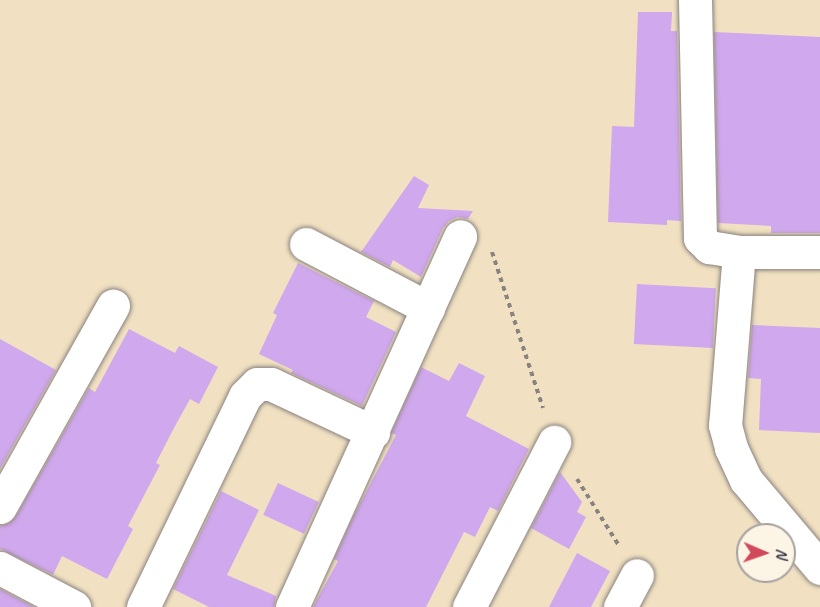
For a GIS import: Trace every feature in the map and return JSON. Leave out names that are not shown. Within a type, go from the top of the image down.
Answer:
[{"type":"street","points":[[694,0],[698,231],[700,238],[709,247],[739,252],[820,252]]},
{"type":"street","points":[[292,607],[460,236]]},
{"type":"street","points":[[306,244],[428,308]]},
{"type":"street","points":[[739,252],[726,398],[727,432],[731,448],[746,480],[820,568]]},
{"type":"street","points":[[0,507],[113,306]]},
{"type":"street","points":[[143,607],[245,396],[257,384],[271,384],[373,432]]},
{"type":"street","points":[[469,607],[554,442]]},
{"type":"street","points":[[0,568],[74,607]]},
{"type":"street","points":[[620,607],[637,575]]},
{"type":"building","points":[[638,12],[672,12],[671,31],[677,31],[681,221],[667,220],[667,225],[608,222],[612,126],[634,127]]},
{"type":"building","points":[[714,32],[820,37],[820,233],[771,233],[771,226],[718,223]]},
{"type":"building","points":[[414,176],[429,185],[418,208],[473,211],[468,219],[458,217],[449,221],[443,228],[421,277],[393,260],[390,267],[361,252]]},
{"type":"building","points":[[298,263],[374,301],[366,317],[396,332],[362,406],[291,373],[293,370],[259,354],[277,315],[273,313]]},
{"type":"building","points":[[637,284],[716,288],[713,348],[634,344]]},
{"type":"building","points":[[752,325],[820,328],[820,433],[759,430],[761,379],[748,378]]},
{"type":"building","points":[[129,329],[175,353],[179,346],[218,367],[199,404],[190,399],[174,428],[156,463],[160,465],[128,526],[133,529],[107,579],[62,556],[53,575],[0,549],[0,526],[9,523],[16,516],[89,388],[95,392]]},
{"type":"building","points":[[0,339],[56,370],[0,469]]},
{"type":"building","points":[[459,363],[485,376],[466,416],[529,449],[498,511],[490,507],[475,537],[464,532],[426,607],[313,607],[338,561],[334,559],[353,517],[396,435],[391,433],[421,367],[449,381]]},
{"type":"building","points":[[560,472],[582,502],[577,512],[586,517],[569,549],[531,528]]},
{"type":"building","points":[[278,483],[319,502],[304,534],[263,515]]},
{"type":"building","points":[[221,491],[259,510],[227,575],[276,596],[274,607],[209,607],[173,589]]},
{"type":"building","points":[[577,553],[610,571],[591,607],[549,607]]},
{"type":"building","points":[[0,589],[34,607],[0,607]]}]
